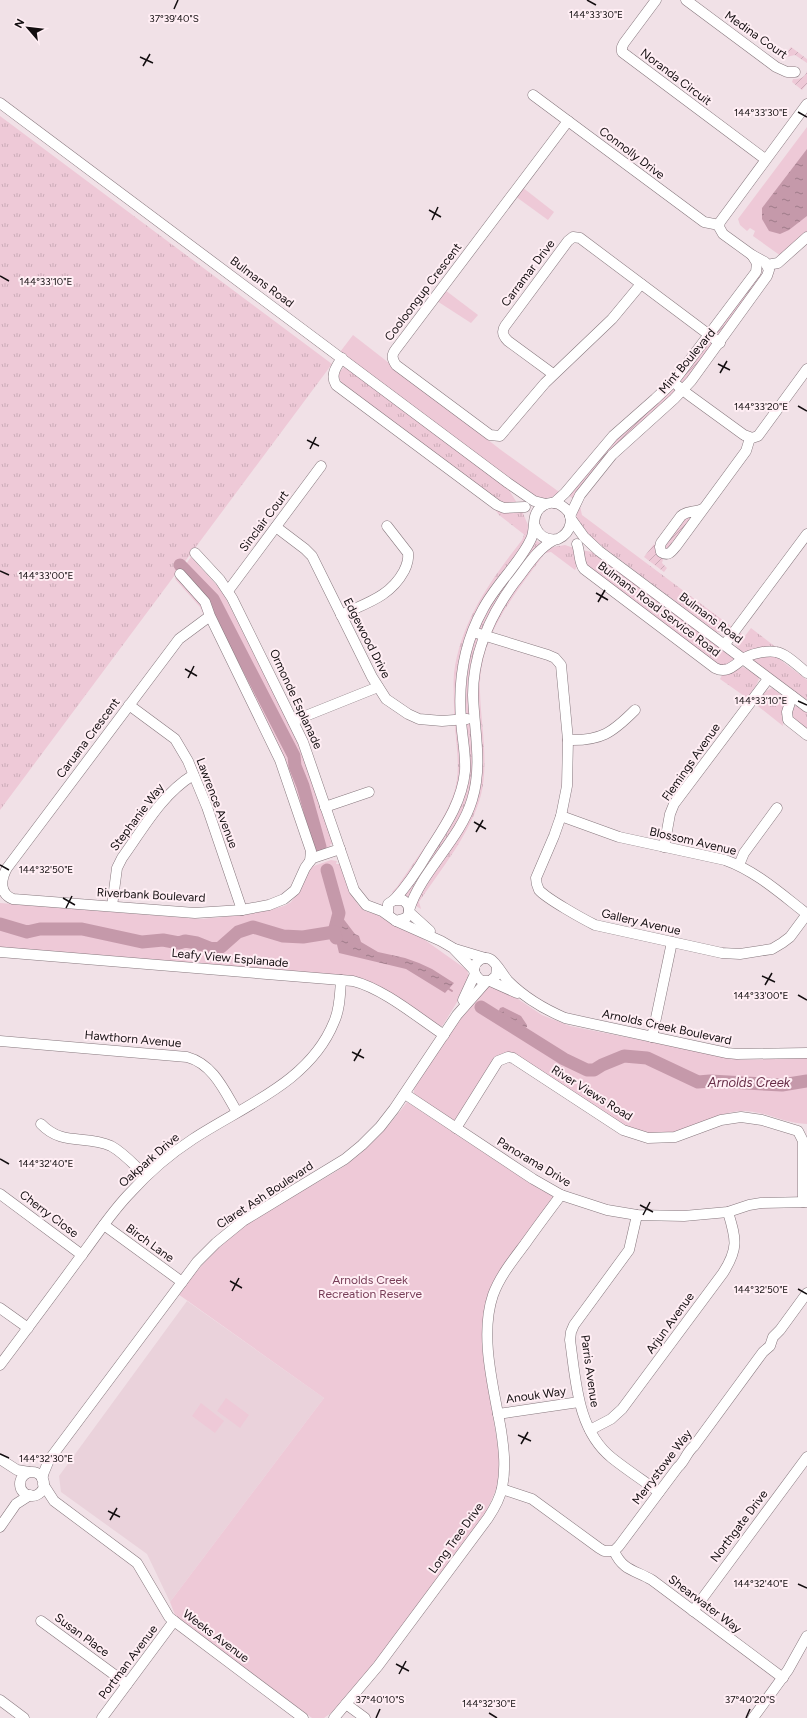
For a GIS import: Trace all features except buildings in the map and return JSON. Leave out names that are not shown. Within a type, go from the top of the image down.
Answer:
[{"type":"street","name":"Noranda Circuit","points":[[656,0],[624,43],[622,52],[765,159]]},
{"type":"street","name":"Medina Court","points":[[686,0],[776,67],[787,72],[795,72]]},
{"type":"street","name":"Connolly Drive","points":[[533,94],[704,222],[719,225]]},
{"type":"street","name":"Bulmans Road","points":[[0,103],[508,483],[534,501],[550,503]]},
{"type":"street","points":[[807,104],[721,218],[719,225],[720,230],[724,234],[768,265],[778,263],[807,237]]},
{"type":"street","name":"Cooloongup Crescent","points":[[568,121],[396,349],[392,358],[396,365],[490,435],[497,437],[506,430],[553,374],[612,319],[641,284]]},
{"type":"street","name":"Carramar Drive","points":[[553,374],[508,340],[503,335],[502,331],[570,238],[580,238],[720,343]]},
{"type":"street","name":"Mint Boulevard","points":[[550,503],[565,493],[613,436],[655,400],[674,381],[756,272],[757,264],[752,255]]},
{"type":"street","name":"Mint Boulevard","points":[[571,518],[580,495],[612,455],[683,390],[720,343],[765,281],[769,272],[768,265]]},
{"type":"street","points":[[342,358],[334,371],[333,377],[336,385],[497,505],[504,508],[525,507]]},
{"type":"street","points":[[674,381],[683,390],[750,438],[758,436],[807,369]]},
{"type":"street","points":[[704,508],[681,516],[661,543],[661,552],[667,554],[673,551],[746,451],[750,438]]},
{"type":"street","name":"Sinclair Court","points":[[228,591],[321,466]]},
{"type":"street","name":"Bulmans Road","points":[[508,483],[525,507],[534,524]]},
{"type":"street","points":[[396,922],[403,920],[409,911],[416,894],[461,825],[472,801],[478,760],[473,694],[474,678],[484,635],[504,597],[538,551],[568,532],[571,518],[564,507],[550,503],[537,511],[533,533],[526,547],[489,597],[473,632],[462,664],[460,685],[461,720],[465,751],[463,785],[456,806],[412,879],[387,908],[388,915],[396,922],[441,940]]},
{"type":"street","name":"Bulmans Road","points":[[571,518],[584,537],[599,551],[725,644],[743,660],[807,707]]},
{"type":"street","points":[[534,524],[540,535],[544,538],[556,539]]},
{"type":"street","points":[[341,615],[390,590],[401,576],[408,562],[408,553],[386,526]]},
{"type":"street","name":"Edgewood Drive","points":[[276,528],[305,549],[312,556],[378,687],[386,699],[408,714],[431,721],[475,718]]},
{"type":"street","points":[[725,644],[806,537]]},
{"type":"street","name":"Bulmans Road","points":[[556,539],[599,551]]},
{"type":"street","name":"Bulmans Road Service Road","points":[[577,544],[580,551],[581,566],[584,569],[715,668],[726,670],[732,668],[754,654],[775,651],[807,673]]},
{"type":"street","name":"Ormonde Esplanade","points":[[195,553],[228,591],[293,721],[308,753],[354,890],[362,901],[372,908],[388,915]]},
{"type":"street","points":[[180,574],[205,602],[210,616],[280,760],[311,851],[310,861]]},
{"type":"street","name":"Caruana Crescent","points":[[0,886],[7,868],[179,639],[210,616]]},
{"type":"street","points":[[473,632],[484,635]]},
{"type":"street","name":"Gallery Avenue","points":[[484,635],[548,655],[558,660],[562,670],[568,740],[567,786],[561,816],[547,855],[536,878],[539,889],[595,925],[732,955],[772,949],[790,937],[807,914]]},
{"type":"street","name":"Flemings Avenue","points":[[664,847],[670,814],[674,804],[768,679]]},
{"type":"street","points":[[293,721],[378,687]]},
{"type":"street","points":[[792,696],[787,712],[788,720],[807,736]]},
{"type":"street","name":"Lawrence Avenue","points":[[129,705],[175,739],[188,760],[207,807],[242,910]]},
{"type":"street","points":[[568,740],[594,739],[604,736],[620,725],[635,710]]},
{"type":"street","name":"Stephanie Way","points":[[112,906],[117,868],[122,858],[167,795],[179,784],[193,775]]},
{"type":"street","points":[[325,807],[369,792]]},
{"type":"street","points":[[739,865],[744,853],[777,808]]},
{"type":"street","name":"Blossom Avenue","points":[[561,816],[619,837],[739,865],[760,877],[807,914]]},
{"type":"street","points":[[310,861],[313,858],[340,849]]},
{"type":"street","name":"Riverbank Boulevard","points":[[0,886],[3,894],[13,899],[195,913],[242,910],[269,905],[284,899],[295,890],[305,868],[310,861]]},
{"type":"street","points":[[372,908],[392,901],[403,900],[408,904],[409,911],[441,940],[453,948],[475,972],[478,979],[488,981],[496,976],[497,968],[493,961],[453,948]]},
{"type":"street","points":[[652,1037],[672,942]]},
{"type":"street","name":"Leafy View Esplanade","points":[[0,952],[353,981],[370,987],[444,1035]]},
{"type":"street","points":[[475,972],[478,961],[485,958]]},
{"type":"street","name":"Arnolds Creek Boulevard","points":[[497,968],[508,981],[528,998]]},
{"type":"street","name":"Claret Ash Boulevard","points":[[30,1472],[41,1468],[49,1460],[197,1262],[216,1243],[243,1222],[345,1159],[380,1127],[405,1094],[444,1035],[456,1015],[475,972]]},
{"type":"street","name":"Oakpark Drive","points":[[0,1366],[104,1225],[130,1192],[146,1176],[170,1155],[288,1080],[305,1066],[317,1050],[334,1022],[338,1012],[341,980]]},
{"type":"street","name":"Arnolds Creek Boulevard","points":[[488,981],[528,998],[565,1018],[737,1054],[807,1053]]},
{"type":"street","name":"Claret Ash Boulevard","points":[[456,1015],[488,981]]},
{"type":"street","name":"Hawthorn Avenue","points":[[0,1041],[196,1059],[209,1068],[237,1112]]},
{"type":"street","name":"River Views Road","points":[[456,1128],[498,1062],[508,1057],[513,1058],[623,1130],[635,1135],[659,1139],[675,1137],[721,1120],[741,1117],[757,1118],[798,1130],[803,1141],[805,1202]]},
{"type":"street","name":"Panorama Drive","points":[[405,1094],[533,1179],[561,1195],[607,1210],[637,1215],[684,1216],[728,1212],[749,1205],[761,1203],[805,1202]]},
{"type":"street","points":[[42,1124],[47,1130],[59,1137],[92,1140],[111,1146],[146,1176]]},
{"type":"street","name":"Cherry Close","points":[[0,1194],[82,1255]]},
{"type":"street","name":"Long Tree Drive","points":[[334,1718],[378,1666],[488,1518],[502,1489],[504,1453],[487,1332],[493,1296],[507,1269],[561,1195]]},
{"type":"street","name":"Arjun Avenue","points":[[590,1430],[611,1419],[622,1409],[723,1273],[731,1260],[735,1246],[734,1231],[728,1212]]},
{"type":"street","name":"Parris Avenue","points":[[637,1215],[629,1250],[574,1325],[570,1340],[578,1402],[584,1418],[596,1441],[612,1458],[659,1492]]},
{"type":"street","name":"Birch Lane","points":[[104,1225],[182,1282]]},
{"type":"street","name":"Merrystowe Way","points":[[614,1551],[678,1467],[684,1462],[687,1452],[694,1446],[763,1352],[770,1346],[773,1337],[780,1330],[807,1293]]},
{"type":"street","points":[[0,1308],[28,1328]]},
{"type":"street","name":"Anouk Way","points":[[498,1414],[578,1402]]},
{"type":"street","name":"Northgate Drive","points":[[693,1611],[807,1457]]},
{"type":"street","points":[[0,1459],[11,1467],[20,1471],[37,1473],[43,1482],[42,1490],[16,1504]]},
{"type":"street","name":"Claret Ash Boulevard","points":[[43,1482],[44,1472],[49,1460]]},
{"type":"street","points":[[11,1467],[16,1474],[21,1487],[26,1493],[33,1495]]},
{"type":"street","points":[[0,1527],[16,1504],[22,1479],[30,1472]]},
{"type":"street","name":"Weeks Avenue","points":[[43,1482],[54,1501]]},
{"type":"street","points":[[502,1489],[532,1498],[599,1548],[604,1551],[614,1551]]},
{"type":"street","name":"Weeks Avenue","points":[[33,1495],[54,1501],[137,1563],[169,1617],[303,1718]]},
{"type":"street","name":"Shearwater Way","points":[[614,1551],[621,1564],[628,1569],[652,1580],[783,1678]]},
{"type":"street","name":"Susan Place","points":[[41,1621],[127,1684]]},
{"type":"street","name":"Portman Avenue","points":[[102,1718],[174,1621]]},
{"type":"street","points":[[753,1718],[783,1678],[807,1636]]},
{"type":"street","points":[[0,1700],[24,1718]]},
{"type":"street","points":[[346,1704],[365,1718]]},
{"type":"shaded area","points":[[187,1301],[324,1398],[170,1602],[147,1554],[61,1492],[59,1476]]},
{"type":"green space","points":[[791,47],[807,59],[807,63],[795,55],[782,58]]},
{"type":"green space","points":[[807,71],[807,84],[802,90],[792,82],[793,79],[804,77]]},
{"type":"green space","points":[[0,116],[332,364],[0,810]]},
{"type":"green space","points":[[807,127],[807,232],[781,256],[753,236],[755,231],[750,228],[747,231],[740,225],[738,219]]},
{"type":"green space","points":[[522,187],[554,212],[548,220],[515,196]]},
{"type":"green space","points":[[759,274],[762,274],[763,279],[688,378],[574,499],[568,495],[605,448],[650,407]]},
{"type":"green space","points":[[445,290],[478,315],[471,323],[437,301]]},
{"type":"green space","points":[[353,335],[501,450],[562,494],[550,498],[539,498],[531,494],[340,352]]},
{"type":"green space","points":[[345,366],[507,487],[522,511],[534,539],[548,548],[565,545],[574,548],[577,566],[575,570],[551,552],[545,553],[510,601],[492,635],[485,653],[481,672],[480,692],[484,744],[484,770],[481,795],[463,837],[419,902],[421,909],[392,892],[422,851],[439,824],[447,810],[456,785],[458,766],[454,719],[454,673],[463,635],[470,618],[499,570],[522,540],[524,535],[526,536],[499,515],[478,486],[342,385],[338,374]]},
{"type":"green space","points":[[580,506],[582,515],[732,627],[725,633],[716,632],[590,537],[578,523],[576,515]]},
{"type":"green space","points":[[688,514],[693,518],[667,550],[664,548],[664,544]]},
{"type":"green space","points":[[654,544],[664,556],[662,563],[667,568],[664,572],[644,557]]},
{"type":"green space","points":[[582,550],[592,552],[733,657],[734,663],[720,667],[585,568]]},
{"type":"green space","points":[[191,557],[222,591],[301,748],[332,839],[333,844],[330,844],[331,850],[317,856],[276,758],[200,607],[175,579]]},
{"type":"green space","points":[[751,628],[777,648],[744,653],[738,649],[734,639],[739,632],[745,636]]},
{"type":"green space","points":[[774,655],[807,680],[807,700],[751,659]]},
{"type":"green space","points":[[743,667],[757,675],[759,679],[754,690],[747,698],[720,679],[723,673]]},
{"type":"green space","points":[[772,688],[785,698],[782,713],[783,726],[754,703],[766,691]]},
{"type":"green space","points":[[798,706],[807,713],[807,732],[792,721],[790,711],[793,707]]},
{"type":"green space","points":[[331,860],[337,861],[336,864],[341,864],[351,894],[359,906],[365,911],[378,915],[394,926],[402,927],[415,933],[467,970],[470,981],[443,1025],[440,1027],[372,985],[0,949],[0,903],[200,919],[233,916],[262,912],[285,906],[291,902],[297,894],[311,867]]},
{"type":"green space","points":[[487,987],[493,987],[518,999],[542,1015],[570,1026],[741,1060],[807,1058],[807,1124],[790,1122],[749,1111],[741,1111],[720,1115],[680,1131],[653,1134],[644,1133],[623,1125],[504,1054],[455,1123],[414,1095],[414,1088],[460,1017]]},
{"type":"green space","name":"Arnolds Creek Recreation Reserve","points":[[407,1102],[539,1189],[554,1196],[487,1297],[483,1324],[482,1348],[499,1453],[498,1485],[487,1510],[376,1661],[331,1713],[324,1718],[312,1718],[175,1615],[170,1602],[324,1398],[178,1294],[211,1256],[239,1231],[260,1215],[343,1167],[361,1153],[385,1129]]},
{"type":"green space","points":[[226,1398],[249,1415],[240,1428],[217,1411]]},
{"type":"green space","points":[[201,1403],[224,1421],[215,1433],[192,1416]]},
{"type":"water","points":[[807,149],[807,216],[789,230],[780,234],[769,231],[762,219],[762,208]]},
{"type":"water","points":[[339,913],[355,934],[359,936],[361,942],[378,952],[405,958],[419,963],[432,969],[454,983],[445,993],[406,969],[339,953],[334,932]]},
{"type":"water","points":[[503,1007],[521,1016],[527,1025],[527,1027],[524,1028],[525,1030],[522,1032],[515,1030],[502,1021],[497,1015],[500,1008]]},
{"type":"waterway","points":[[180,565],[213,599],[294,756],[295,766],[303,786],[320,847]]},
{"type":"waterway","points":[[327,870],[339,913],[334,932]]},
{"type":"waterway","points":[[0,924],[27,932],[40,929],[82,929],[142,942],[163,940],[179,943],[185,941],[197,943],[212,949],[221,947],[238,932],[253,927],[283,936],[303,937],[334,932],[336,938]]},
{"type":"waterway","name":"Arnolds Creek","points":[[481,1007],[564,1059],[587,1070],[594,1070],[624,1056],[647,1058],[698,1082],[710,1081],[782,1085],[807,1081]]}]
